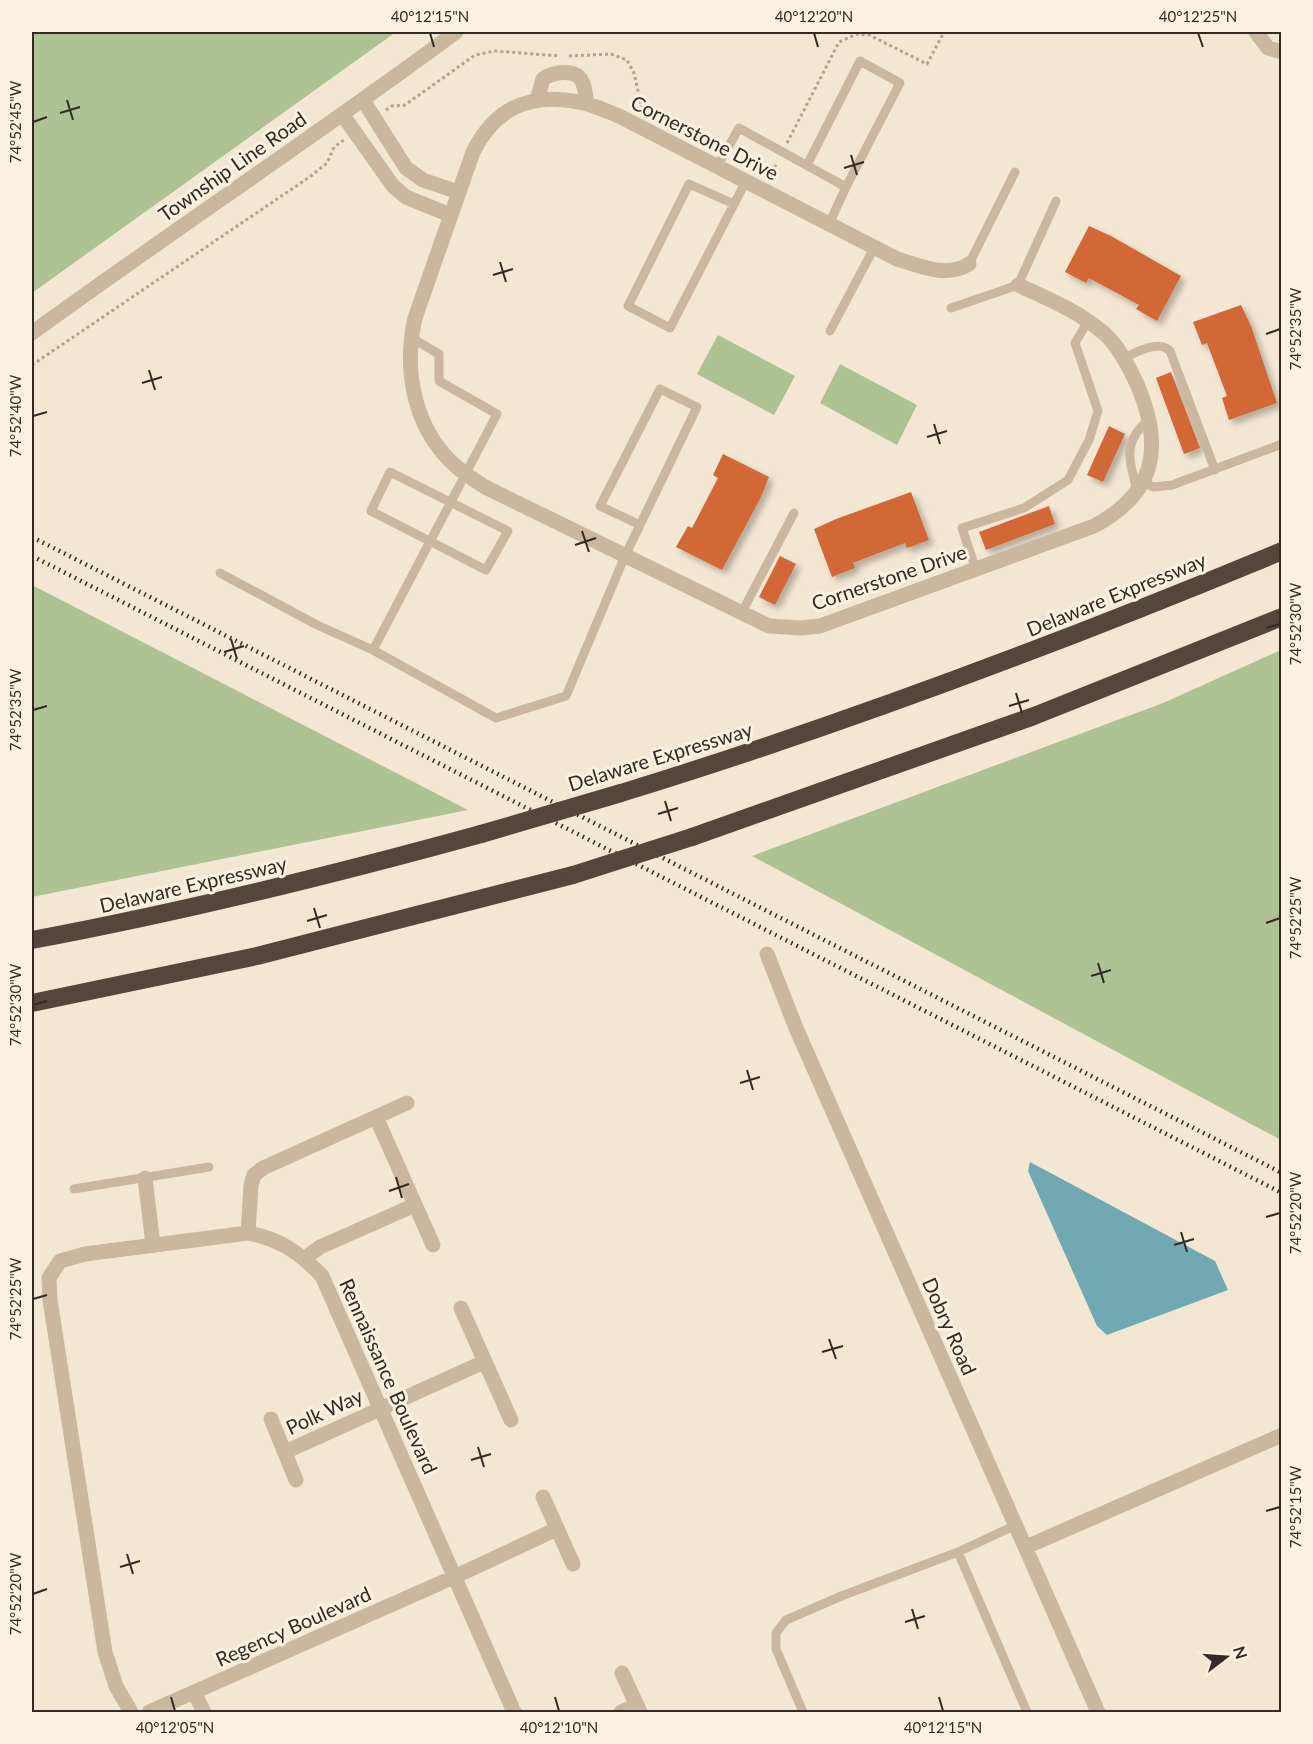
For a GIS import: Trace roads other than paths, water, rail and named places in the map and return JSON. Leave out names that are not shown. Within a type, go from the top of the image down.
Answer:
[{"type":"highway","name":"Delaware Expressway","points":[[32,940],[214,904],[351,870],[621,793],[839,722],[1020,656],[1150,606],[1281,551]]},
{"type":"highway","points":[[32,1003],[257,956],[573,875],[692,837],[1034,716],[1281,617]]},
{"type":"street","name":"Township Line Road","points":[[32,333],[456,32]]},
{"type":"street","points":[[1256,32],[1268,48],[1281,52]]},
{"type":"street","points":[[537,100],[543,79],[556,72],[574,74],[583,81],[587,104]]},
{"type":"street","name":"Cornerstone Drive","points":[[969,264],[948,271],[924,268],[897,259],[619,116],[587,104],[557,99],[537,100],[514,107],[495,120],[482,135],[473,152],[415,318],[411,337],[412,390],[426,428],[441,450],[466,474],[485,487],[769,626],[778,628],[820,626],[1094,526],[1114,515],[1133,498],[1140,487],[1152,451],[1149,420],[1144,401],[1130,368],[1107,336],[1088,321],[1018,285]]},
{"type":"street","points":[[363,100],[406,168],[423,180],[458,192]]},
{"type":"street","points":[[342,114],[393,186],[406,197],[450,215]]},
{"type":"street","name":"Dobry Road","points":[[767,954],[796,1029],[1098,1713]]},
{"type":"street","points":[[248,1233],[251,1185],[254,1175],[263,1168],[407,1103]]},
{"type":"street","points":[[376,1117],[433,1245]]},
{"type":"street","points":[[145,1178],[153,1245]]},
{"type":"street","points":[[305,1258],[320,1247],[415,1204]]},
{"type":"street","name":"Rennaissance Boulevard","points":[[131,1713],[116,1686],[105,1652],[50,1300],[49,1278],[60,1261],[85,1254],[248,1233],[268,1237],[305,1258],[322,1276],[514,1713]]},
{"type":"street","points":[[461,1308],[511,1420]]},
{"type":"street","name":"Polk Way","points":[[285,1452],[484,1362]]},
{"type":"street","points":[[271,1419],[296,1480]]},
{"type":"street","points":[[1026,1547],[1281,1436]]},
{"type":"street","points":[[543,1497],[573,1564]]},
{"type":"street","name":"Regency Boulevard","points":[[149,1713],[557,1529]]},
{"type":"street","points":[[621,1713],[638,1709],[622,1673]]},
{"type":"street","points":[[194,1692],[204,1713]]},
{"type":"lane","points":[[807,165],[860,61],[900,82],[829,224]]},
{"type":"lane","points":[[717,167],[739,128],[846,187]]},
{"type":"lane","points":[[969,264],[1015,172]]},
{"type":"lane","points":[[734,204],[689,184],[628,306],[670,328],[746,181]]},
{"type":"lane","points":[[951,308],[1018,285],[1056,201]]},
{"type":"lane","points":[[830,331],[874,248]]},
{"type":"lane","points":[[976,570],[962,528],[1024,508],[1068,480],[1089,440],[1098,411],[1074,343],[1088,321]]},
{"type":"lane","points":[[373,651],[496,414],[440,381],[439,354],[411,337]]},
{"type":"lane","points":[[1123,358],[1159,345],[1165,346],[1170,351],[1215,470]]},
{"type":"lane","points":[[220,573],[316,625],[373,651],[496,718],[566,696],[624,556],[640,525],[697,407],[660,389],[600,506],[640,525]]},
{"type":"lane","points":[[1149,420],[1136,430],[1131,441],[1130,465],[1140,487],[1172,485],[1281,444]]},
{"type":"lane","points":[[390,472],[452,501],[508,531],[486,570],[371,511],[390,472]]},
{"type":"lane","points":[[741,614],[794,513]]},
{"type":"lane","points":[[74,1189],[209,1167]]},
{"type":"lane","points":[[803,1713],[776,1649],[776,1632],[786,1620],[844,1595],[958,1552],[1016,1526]]},
{"type":"lane","points":[[958,1552],[1027,1713]]},
{"type":"water","points":[[1030,1162],[1215,1261],[1228,1290],[1107,1335],[1097,1326],[1028,1171]]},
{"type":"railway","points":[[32,537],[1282,1173]]},
{"type":"railway","points":[[32,556],[1282,1193]]}]
